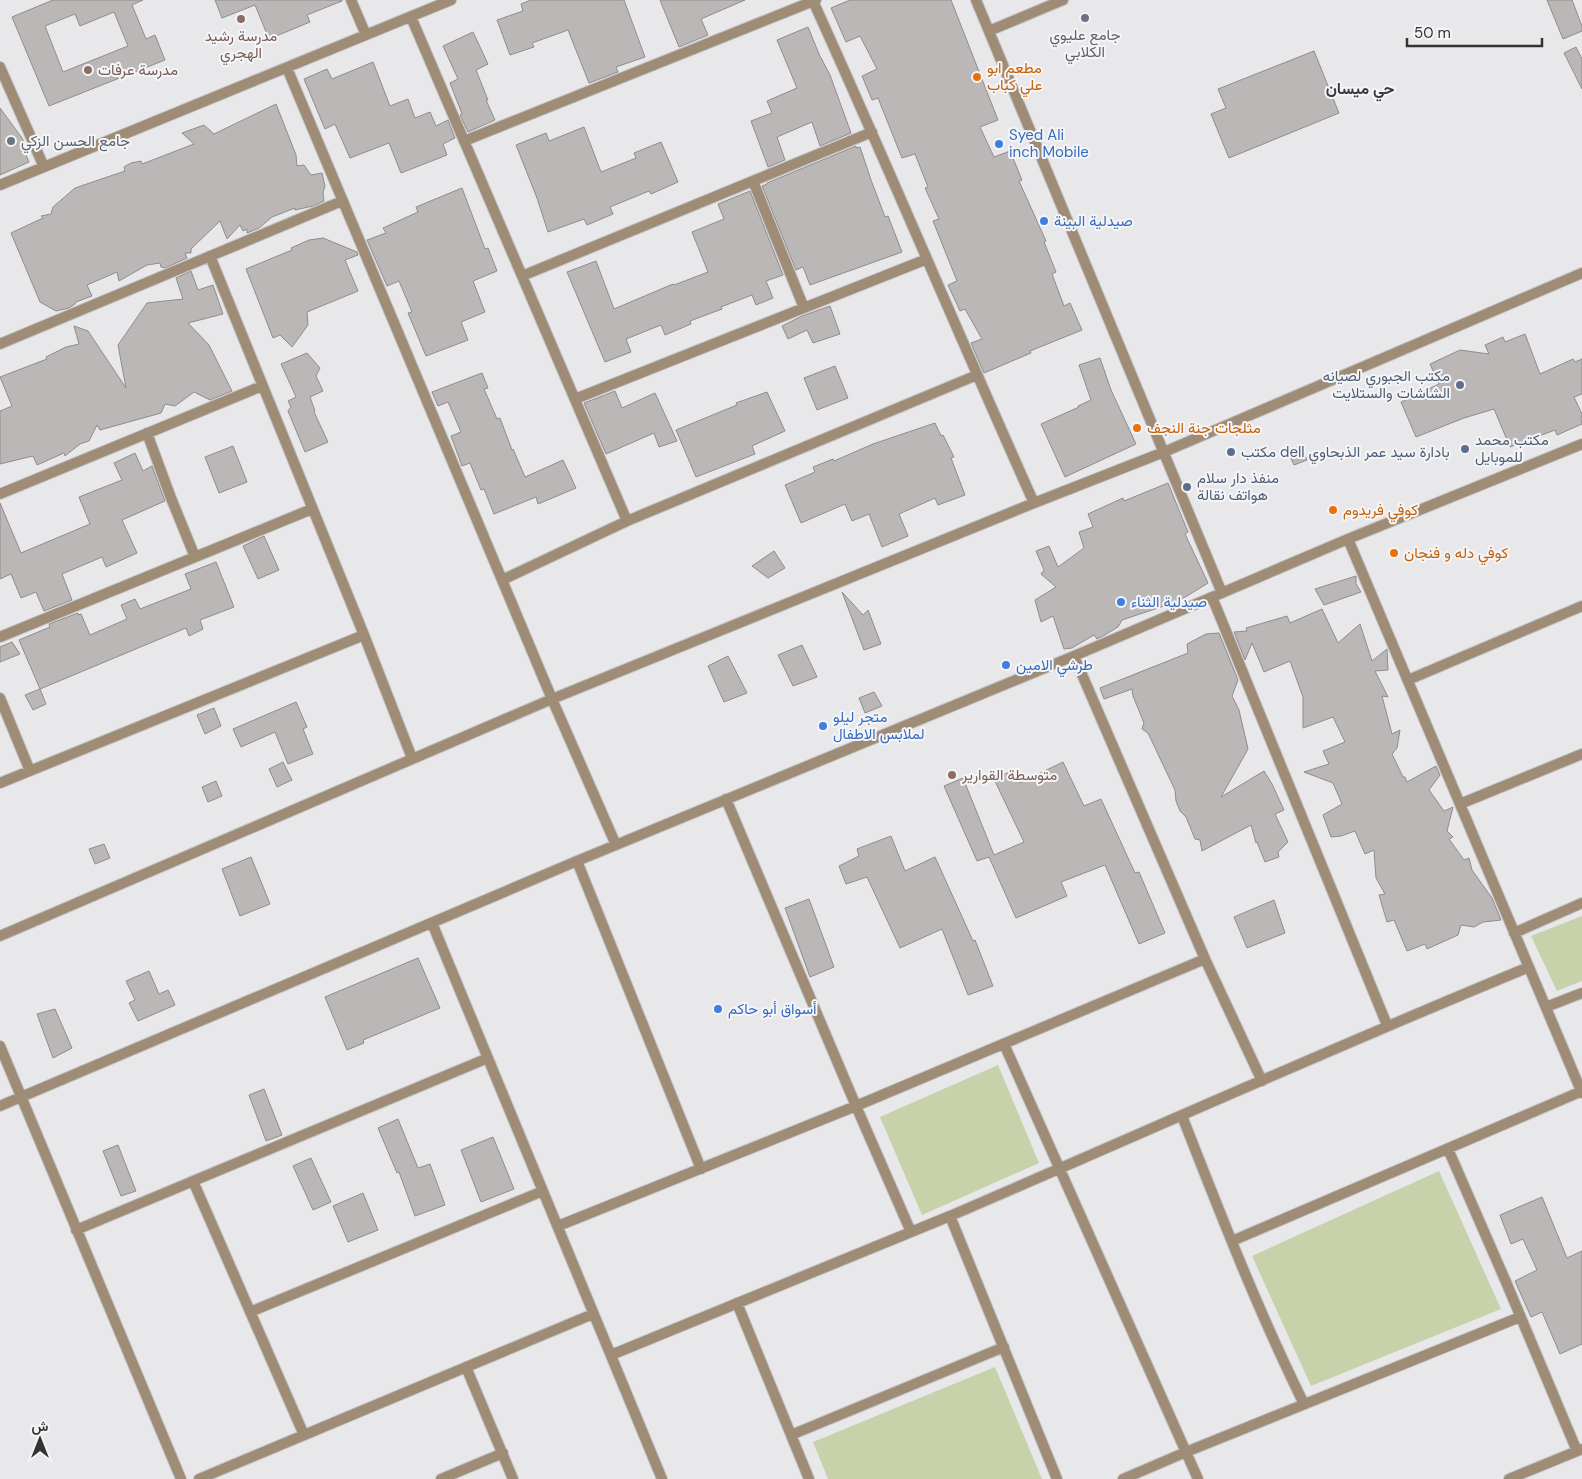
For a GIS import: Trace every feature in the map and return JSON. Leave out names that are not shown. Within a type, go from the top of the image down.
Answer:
[{"type":"street","points":[[351,0],[366,34]]},
{"type":"street","points":[[0,185],[451,0]]},
{"type":"street","points":[[976,0],[1222,593]]},
{"type":"street","points":[[989,31],[1063,0]]},
{"type":"street","points":[[464,141],[815,1],[1034,503]]},
{"type":"street","points":[[411,16],[627,521]]},
{"type":"street","points":[[0,67],[44,167]]},
{"type":"street","points":[[288,68],[342,201],[552,699],[616,845]]},
{"type":"street","points":[[522,276],[872,132]]},
{"type":"street","points":[[753,181],[804,308]]},
{"type":"street","points":[[0,344],[342,201]]},
{"type":"street","points":[[210,256],[412,758]]},
{"type":"street","points":[[575,399],[927,258]]},
{"type":"street","points":[[0,936],[552,699],[1164,452],[1582,273]]},
{"type":"street","points":[[502,580],[627,521],[977,375]]},
{"type":"street","points":[[0,494],[262,386]]},
{"type":"street","points":[[147,433],[195,557]]},
{"type":"street","points":[[0,1106],[577,861],[1074,656],[1348,539],[1582,444]]},
{"type":"street","points":[[0,637],[312,509]]},
{"type":"street","points":[[1232,1242],[1582,1092],[1348,539]]},
{"type":"street","points":[[1212,597],[1387,1025]]},
{"type":"street","points":[[1408,680],[1582,606]]},
{"type":"street","points":[[0,783],[364,635]]},
{"type":"street","points":[[1074,656],[1205,959],[1262,1081]]},
{"type":"street","points":[[0,698],[30,771]]},
{"type":"street","points":[[1460,804],[1582,754]]},
{"type":"street","points":[[726,799],[911,1232]]},
{"type":"street","points":[[577,861],[701,1169]]},
{"type":"street","points":[[1514,933],[1582,903]]},
{"type":"street","points":[[432,923],[662,1479]]},
{"type":"street","points":[[558,1226],[856,1106],[1205,959]]},
{"type":"street","points":[[611,1355],[950,1216],[1387,1025],[1529,967]]},
{"type":"street","points":[[1546,1007],[1582,993]]},
{"type":"street","points":[[1004,1044],[1198,1479]]},
{"type":"street","points":[[0,1046],[181,1479]]},
{"type":"street","points":[[76,1230],[488,1058]]},
{"type":"street","points":[[1182,1116],[1232,1242],[1304,1404]]},
{"type":"street","points":[[1448,1149],[1579,1450],[1509,1479]]},
{"type":"street","points":[[194,1181],[304,1434]]},
{"type":"street","points":[[250,1312],[543,1191]]},
{"type":"street","points":[[950,1216],[1058,1479]]},
{"type":"street","points":[[737,1302],[809,1479]]},
{"type":"street","points":[[199,1479],[593,1314]]},
{"type":"street","points":[[1123,1479],[1520,1317]]},
{"type":"street","points":[[791,1435],[1004,1347]]},
{"type":"street","points":[[466,1367],[513,1479]]},
{"type":"street","points":[[441,1479],[503,1454]]},
{"type":"green space","points":[[1582,916],[1582,981],[1557,991],[1531,936]]},
{"type":"green space","points":[[998,1065],[1039,1163],[922,1215],[880,1117]]},
{"type":"green space","points":[[1439,1171],[1501,1309],[1311,1386],[1252,1256]]},
{"type":"green space","points":[[995,1367],[1042,1479],[828,1479],[813,1442]]},
{"type":"building","points":[[53,0],[143,0],[132,5],[146,39],[155,35],[165,60],[49,106],[12,17]],"holes":[[[114,12],[128,46],[63,72],[45,26],[75,14],[80,26]]]},
{"type":"building","points":[[215,0],[342,1],[307,15],[310,22],[269,39],[255,5],[222,18]]},
{"type":"building","points":[[531,0],[624,0],[645,57],[616,67],[618,72],[589,83],[568,30],[532,43],[534,47],[510,55],[497,20],[523,11],[521,4]]},
{"type":"building","points":[[660,0],[745,0],[701,19],[708,35],[679,47]]},
{"type":"building","points":[[850,0],[951,0],[998,120],[980,127],[994,157],[1010,151],[1022,180],[1019,181],[1046,241],[1044,242],[1056,272],[1052,274],[1064,306],[1070,303],[1082,330],[1030,351],[1031,353],[984,373],[971,343],[982,339],[965,309],[960,311],[948,285],[957,281],[933,221],[939,219],[925,188],[928,187],[915,154],[902,158],[878,98],[872,100],[862,76],[877,69],[860,36],[846,42],[831,8]]},
{"type":"building","points":[[1547,0],[1572,0],[1582,26],[1582,31],[1563,39]]},
{"type":"building","points":[[808,27],[830,75],[851,133],[820,146],[812,122],[777,137],[785,160],[768,167],[751,121],[772,113],[767,101],[797,88],[777,40]]},
{"type":"building","points":[[473,32],[488,64],[476,70],[495,120],[468,132],[460,115],[462,114],[450,83],[458,79],[443,46]]},
{"type":"building","points":[[1576,47],[1582,59],[1582,89],[1564,53]]},
{"type":"building","points":[[1314,51],[1339,113],[1229,158],[1211,114],[1226,108],[1218,89]]},
{"type":"building","points":[[373,62],[390,106],[408,99],[415,118],[430,112],[436,126],[448,120],[455,138],[443,144],[447,155],[401,173],[389,143],[350,158],[335,124],[325,129],[304,79],[327,69],[332,79]]},
{"type":"building","points":[[276,104],[296,155],[297,166],[304,165],[311,175],[322,173],[325,186],[323,192],[324,201],[313,206],[295,210],[295,208],[272,217],[259,228],[247,233],[247,229],[243,231],[240,225],[227,239],[220,221],[191,249],[191,253],[185,253],[187,258],[165,268],[161,267],[160,263],[147,265],[119,281],[117,272],[87,285],[92,296],[76,302],[69,308],[56,311],[40,302],[11,233],[43,218],[41,216],[51,214],[53,207],[75,188],[125,171],[124,167],[131,163],[141,161],[142,164],[194,144],[182,133],[204,125],[214,134]]},
{"type":"building","points":[[0,108],[22,138],[25,145],[22,146],[29,162],[0,175]]},
{"type":"building","points":[[584,127],[601,172],[636,158],[634,153],[661,142],[678,182],[651,194],[649,191],[610,207],[613,214],[587,225],[584,219],[548,232],[516,145],[546,133],[549,141]]},
{"type":"building","points":[[856,146],[856,148],[860,147],[885,217],[888,216],[902,252],[810,285],[803,267],[796,270],[762,186]]},
{"type":"building","points":[[462,188],[485,249],[488,248],[497,271],[473,281],[485,312],[461,322],[468,340],[426,356],[408,313],[412,312],[399,281],[387,286],[367,240],[386,233],[383,228],[418,212],[416,207]]},
{"type":"building","points":[[750,191],[783,275],[766,281],[773,298],[756,305],[752,295],[690,321],[691,324],[665,335],[661,325],[626,339],[631,352],[605,362],[567,272],[596,261],[614,309],[673,284],[708,272],[692,232],[724,219],[718,204]]},
{"type":"building","points":[[323,238],[357,252],[358,255],[345,260],[358,291],[307,312],[308,325],[292,347],[280,335],[273,338],[246,269],[292,250],[291,248],[309,240]]},
{"type":"building","points":[[191,271],[198,290],[213,285],[223,314],[188,323],[209,345],[232,391],[210,400],[194,392],[175,406],[165,404],[161,413],[100,430],[97,425],[89,441],[80,444],[65,456],[64,453],[37,465],[33,456],[0,464],[0,411],[12,406],[0,377],[47,359],[46,357],[66,347],[79,344],[74,326],[88,331],[126,388],[118,345],[147,303],[183,299],[176,278]]},
{"type":"building","points":[[830,306],[840,334],[813,343],[807,330],[788,339],[782,326],[802,316]]},
{"type":"building","points":[[1525,334],[1540,374],[1573,359],[1575,362],[1582,359],[1582,394],[1574,397],[1582,414],[1582,424],[1557,435],[1555,430],[1510,447],[1494,409],[1464,418],[1416,437],[1401,402],[1439,384],[1430,364],[1460,350],[1489,354],[1485,345],[1503,337],[1505,342]]},
{"type":"building","points":[[307,353],[320,368],[316,376],[323,391],[310,397],[314,412],[328,442],[305,452],[288,411],[291,407],[288,401],[296,397],[281,364]]},
{"type":"building","points":[[1100,358],[1111,390],[1136,444],[1065,477],[1041,424],[1091,400],[1079,365]]},
{"type":"building","points":[[835,366],[848,398],[817,410],[804,378]]},
{"type":"building","points":[[482,373],[488,388],[484,389],[497,419],[500,418],[525,477],[563,460],[576,488],[538,504],[536,497],[494,514],[484,489],[481,490],[470,463],[462,466],[451,436],[461,432],[448,402],[438,406],[432,392]]},
{"type":"building","points":[[615,391],[622,408],[655,393],[677,441],[659,447],[654,433],[606,454],[584,403]]},
{"type":"building","points":[[767,392],[785,431],[752,446],[755,454],[696,477],[676,430],[737,405],[736,403]]},
{"type":"building","points":[[935,423],[954,457],[951,458],[965,495],[938,505],[935,498],[899,514],[908,536],[882,547],[869,514],[852,521],[845,504],[801,523],[785,485],[815,472],[813,467]]},
{"type":"building","points":[[233,446],[247,482],[219,493],[205,457]]},
{"type":"building","points":[[1301,446],[1307,460],[1294,465],[1288,452]]},
{"type":"building","points":[[135,453],[143,471],[152,466],[165,501],[122,520],[137,553],[106,567],[102,557],[62,574],[72,600],[44,611],[36,592],[21,598],[11,574],[0,579],[0,503],[21,553],[90,524],[79,497],[122,480],[114,463]]},
{"type":"building","points":[[1168,483],[1188,532],[1185,534],[1208,583],[1179,601],[1122,620],[1118,627],[1097,639],[1094,635],[1072,648],[1064,649],[1053,616],[1041,622],[1035,600],[1056,587],[1041,574],[1044,570],[1036,551],[1049,546],[1058,567],[1084,548],[1079,532],[1093,527],[1088,514],[1123,498],[1124,501]]},
{"type":"building","points":[[264,536],[279,570],[258,579],[243,546]]},
{"type":"building","points":[[774,551],[785,568],[768,578],[752,566]]},
{"type":"building","points":[[216,562],[234,607],[200,620],[203,629],[189,636],[186,628],[40,689],[19,640],[50,627],[49,624],[78,613],[78,615],[81,614],[90,635],[127,619],[121,605],[135,599],[140,609],[191,589],[185,574]]},
{"type":"building","points":[[1356,576],[1356,584],[1361,592],[1324,605],[1315,589]]},
{"type":"building","points":[[842,592],[863,615],[868,610],[881,644],[864,650]]},
{"type":"building","points":[[1322,609],[1338,643],[1360,624],[1372,661],[1387,649],[1388,670],[1375,671],[1388,697],[1382,696],[1392,734],[1400,730],[1397,748],[1392,754],[1407,782],[1436,766],[1440,775],[1429,790],[1444,811],[1453,807],[1447,831],[1453,837],[1449,839],[1464,860],[1469,858],[1472,870],[1492,898],[1501,920],[1483,922],[1474,927],[1461,925],[1458,935],[1427,949],[1425,944],[1407,951],[1394,920],[1387,922],[1379,895],[1385,894],[1376,878],[1374,850],[1365,854],[1355,831],[1331,837],[1323,815],[1342,804],[1333,783],[1304,772],[1329,764],[1323,751],[1345,742],[1333,717],[1303,728],[1303,697],[1290,661],[1264,672],[1252,643],[1245,660],[1234,632],[1247,631],[1246,628],[1287,616],[1290,623]]},
{"type":"building","points":[[1219,633],[1238,680],[1232,696],[1239,710],[1248,749],[1221,797],[1264,771],[1284,810],[1275,814],[1288,842],[1278,852],[1279,857],[1265,862],[1256,843],[1251,825],[1202,851],[1200,840],[1195,839],[1186,817],[1180,811],[1176,801],[1175,790],[1148,733],[1142,729],[1144,723],[1132,689],[1104,699],[1100,688],[1188,653],[1187,644],[1206,634]]},
{"type":"building","points":[[12,642],[20,654],[0,662],[0,647]]},
{"type":"building","points":[[802,645],[817,677],[793,686],[778,655]]},
{"type":"building","points":[[728,656],[747,693],[724,702],[708,666]]},
{"type":"building","points":[[40,689],[46,704],[33,710],[25,695]]},
{"type":"building","points":[[874,692],[882,706],[865,713],[859,698]]},
{"type":"building","points":[[296,702],[307,727],[303,729],[313,754],[288,764],[275,732],[241,747],[233,729]]},
{"type":"building","points":[[214,708],[221,726],[205,734],[197,715]]},
{"type":"building","points":[[283,762],[292,780],[277,787],[269,769]]},
{"type":"building","points":[[1063,762],[1084,806],[1101,799],[1135,873],[1139,872],[1165,933],[1139,944],[1105,865],[1061,882],[1067,896],[1016,918],[989,857],[977,861],[944,786],[963,778],[994,855],[1024,842],[994,779],[1014,770],[1020,783]]},
{"type":"building","points":[[216,781],[222,796],[208,802],[202,787]]},
{"type":"building","points":[[891,836],[905,871],[935,857],[973,941],[975,940],[993,986],[968,995],[942,929],[900,948],[867,877],[846,884],[839,866],[859,856],[857,849]]},
{"type":"building","points":[[104,844],[110,858],[95,864],[89,849]]},
{"type":"building","points":[[251,857],[270,904],[240,916],[222,869]]},
{"type":"building","points":[[809,899],[834,967],[810,977],[785,908]]},
{"type":"building","points":[[1274,900],[1285,933],[1247,948],[1234,917]]},
{"type":"building","points":[[418,958],[440,1008],[363,1040],[364,1043],[347,1050],[325,997]]},
{"type":"building","points":[[149,971],[159,994],[168,990],[175,1005],[138,1021],[129,1003],[135,1000],[126,981]]},
{"type":"building","points":[[55,1009],[72,1048],[53,1058],[37,1014]]},
{"type":"building","points":[[264,1089],[282,1135],[266,1141],[249,1095]]},
{"type":"building","points":[[398,1119],[418,1168],[430,1164],[445,1205],[415,1216],[399,1172],[397,1173],[378,1128]]},
{"type":"building","points":[[493,1137],[514,1189],[481,1202],[461,1150]]},
{"type":"building","points":[[118,1145],[136,1191],[121,1196],[103,1151]]},
{"type":"building","points":[[311,1158],[331,1202],[313,1210],[293,1166]]},
{"type":"building","points":[[363,1193],[378,1230],[348,1242],[333,1206]]},
{"type":"building","points":[[1542,1197],[1567,1258],[1582,1251],[1582,1344],[1560,1354],[1542,1312],[1531,1317],[1515,1281],[1537,1270],[1523,1239],[1511,1244],[1500,1215]]},
{"type":"place","name":"جامع عليوي الكلابي","points":[[1085,18]]},
{"type":"place","name":"مدرسة رشيد الهجري","points":[[241,19]]},
{"type":"place","name":"مدرسة عرفات","points":[[88,70]]},
{"type":"place","name":"مطعم ابو علي كباب","points":[[977,77]]},
{"type":"place","name":"جامع الحسن الزكي","points":[[11,141]]},
{"type":"place","name":"Syed Ali inch Mobile","points":[[999,144]]},
{"type":"place","name":"صيدلية البينة","points":[[1044,221]]},
{"type":"place","name":"مكتب الجبوري لصيانه الشاشات والستلايت","points":[[1460,385]]},
{"type":"place","name":"مثلجات جنة النجف","points":[[1137,428]]},
{"type":"place","name":"مكتب محمد للموبايل","points":[[1465,449]]},
{"type":"place","name":"مكتب dell بادارة سيد عمر الذبحاوي","points":[[1231,452]]},
{"type":"place","name":"منفذ دار سلام هواتف نقالة","points":[[1187,487]]},
{"type":"place","name":"كوفي فريدوم","points":[[1333,510]]},
{"type":"place","name":"كوفي دله و فنجان","points":[[1394,553]]},
{"type":"place","name":"صيدلية الثناء","points":[[1121,602]]},
{"type":"place","name":"طرشي الامين","points":[[1006,665]]},
{"type":"place","name":"متجر ليلو لملابس الاطفال","points":[[823,726]]},
{"type":"place","name":"متوسطة القوارير","points":[[952,775]]},
{"type":"place","name":"أسواق أبو حاكم","points":[[718,1009]]},
{"type":"district","name":"حي ميسان","points":[[1360,88]]}]
